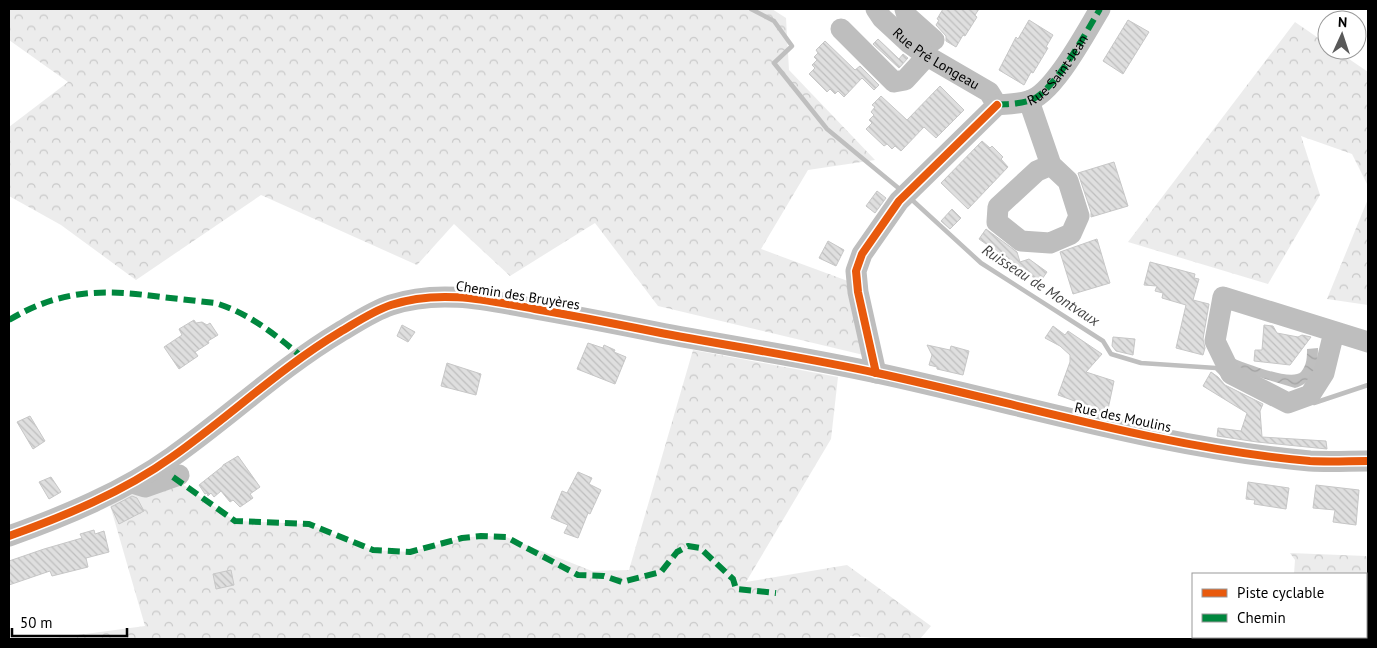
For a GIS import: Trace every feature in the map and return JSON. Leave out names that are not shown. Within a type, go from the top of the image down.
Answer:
[{"type":"street","name":"Rue Pré Longeau","points":[[876,9],[882,18],[909,43],[930,48],[989,92],[997,105]]},
{"type":"street","points":[[841,29],[894,82],[904,80],[930,48],[907,16],[905,9]]},
{"type":"street","name":"Rue Saint-Jean","points":[[997,105],[1029,101],[1043,93],[1061,72],[1100,9]]},
{"type":"street","points":[[1029,101],[1051,165]]},
{"type":"street","points":[[876,373],[858,292],[856,271],[862,254],[899,201],[997,105]]},
{"type":"street","name":"Chemin des Bruyères","points":[[9,536],[91,502],[130,483],[171,458],[277,375],[319,345],[368,315],[390,305],[409,300],[449,296],[475,298],[876,373]]},
{"type":"street","points":[[1334,332],[1324,373],[1310,395],[1288,403],[1231,374],[1215,341],[1223,297],[1368,342]]},
{"type":"street","name":"Rue des Moulins","points":[[876,373],[1151,438],[1238,453],[1305,460],[1368,461]]},
{"type":"street","points":[[130,483],[145,487],[179,475]]},
{"type":"green space","points":[[9,9],[772,9],[786,18],[789,70],[875,160],[808,170],[761,249],[856,284],[872,357],[658,306],[595,223],[510,276],[454,224],[417,265],[261,195],[136,280],[61,225],[9,196],[9,127],[68,82],[9,40]]},
{"type":"green space","points":[[1295,22],[1317,37],[1317,60],[1351,60],[1368,72],[1368,186],[1352,154],[1301,136],[1320,195],[1268,284],[1128,242]]},
{"type":"green space","points":[[1368,199],[1368,305],[1327,299]]},
{"type":"green space","points":[[693,350],[838,377],[831,439],[746,582],[847,565],[931,626],[920,639],[850,636],[850,639],[48,639],[145,626],[110,505],[134,493],[178,481],[235,521],[309,524],[373,550],[410,552],[462,538],[481,536],[506,537],[592,571],[629,570]]},
{"type":"green space","points":[[1290,553],[1366,556],[1368,560],[1367,623],[1367,573],[1294,573],[1295,560]]},
{"type":"green space","points":[[1368,634],[1368,639],[1286,639],[1367,638]]},
{"type":"water","points":[[1318,348],[1316,367],[1311,378],[1295,388],[1235,370],[1229,357],[1266,370],[1288,375],[1301,372],[1307,358],[1307,349]]},
{"type":"building","points":[[943,9],[979,9],[975,15],[977,17],[956,47],[946,41],[946,36],[936,25]]},
{"type":"building","points":[[1029,20],[1053,35],[1046,47],[1048,48],[1024,85],[999,70],[1016,37],[1018,39]]},
{"type":"building","points":[[1128,20],[1149,32],[1123,74],[1103,61]]},
{"type":"building","points":[[878,39],[899,59],[903,54],[908,58],[899,68],[873,44]]},
{"type":"building","points":[[825,41],[855,70],[860,66],[879,85],[874,90],[862,78],[844,97],[838,91],[835,94],[830,89],[827,92],[809,74],[815,68],[812,65],[817,60],[814,57],[818,53],[816,50]]},
{"type":"building","points":[[940,86],[964,110],[936,138],[924,127],[901,151],[895,146],[892,149],[887,144],[884,146],[866,129],[872,123],[869,120],[874,115],[871,112],[875,107],[872,105],[881,96],[907,120]]},
{"type":"building","points":[[982,141],[990,148],[992,146],[1003,157],[1001,159],[1008,167],[968,209],[941,183]]},
{"type":"building","points":[[1114,162],[1128,206],[1091,217],[1078,173]]},
{"type":"building","points":[[877,191],[886,198],[875,213],[866,206]]},
{"type":"building","points":[[952,209],[961,218],[950,229],[941,221]]},
{"type":"building","points":[[986,229],[1017,252],[1020,262],[1029,259],[1047,272],[1040,282],[979,239]]},
{"type":"building","points":[[1097,239],[1110,283],[1073,294],[1060,252]]},
{"type":"building","points":[[828,241],[844,250],[836,266],[819,258]]},
{"type":"building","points":[[1150,262],[1195,274],[1194,278],[1199,279],[1193,300],[1209,304],[1203,339],[1205,348],[1203,355],[1176,348],[1186,305],[1162,298],[1163,293],[1155,291],[1157,286],[1144,285]]},
{"type":"building","points":[[194,320],[196,323],[202,322],[207,325],[210,323],[218,335],[195,352],[198,356],[179,369],[164,347],[182,335],[179,329]]},
{"type":"building","points":[[402,325],[415,332],[408,342],[397,336]]},
{"type":"building","points":[[1264,325],[1273,326],[1277,333],[1298,337],[1302,335],[1311,337],[1290,365],[1254,361],[1255,350],[1262,350]]},
{"type":"building","points":[[1053,326],[1065,335],[1068,331],[1102,354],[1086,372],[1114,381],[1107,414],[1093,411],[1094,408],[1058,395],[1070,362],[1070,355],[1060,346],[1045,338]]},
{"type":"building","points":[[1113,337],[1135,339],[1133,355],[1116,351],[1112,346]]},
{"type":"building","points":[[588,343],[603,348],[604,345],[626,357],[615,384],[577,369]]},
{"type":"building","points":[[927,345],[950,350],[951,346],[969,351],[963,375],[937,369],[937,367],[929,365],[932,355]]},
{"type":"building","points":[[447,363],[481,374],[476,395],[441,386]]},
{"type":"building","points":[[1211,372],[1225,385],[1263,404],[1260,411],[1262,437],[1326,441],[1327,449],[1217,436],[1218,428],[1241,431],[1247,413],[1203,386]]},
{"type":"building","points":[[30,416],[45,441],[33,449],[17,422]]},
{"type":"building","points":[[238,456],[260,487],[250,494],[253,498],[240,507],[233,500],[230,502],[221,491],[214,497],[211,493],[208,496],[199,485],[223,465]]},
{"type":"building","points":[[578,472],[592,478],[589,484],[601,490],[590,514],[588,513],[578,538],[564,533],[568,525],[551,518],[562,491],[567,493]]},
{"type":"building","points":[[51,477],[61,492],[49,499],[39,482]]},
{"type":"building","points":[[1248,482],[1289,488],[1286,509],[1254,504],[1255,500],[1246,499]]},
{"type":"building","points":[[1316,485],[1359,490],[1356,525],[1333,522],[1335,510],[1313,508]]},
{"type":"building","points":[[132,496],[137,498],[144,511],[119,524],[111,507]]},
{"type":"building","points":[[94,530],[95,534],[104,531],[109,552],[86,558],[88,567],[52,576],[50,571],[9,585],[9,561],[82,538],[80,534]]},
{"type":"building","points":[[231,570],[234,585],[216,589],[213,574]]},
{"type":"waterway","name":"Ruisseau de Montvaux","points":[[751,9],[774,21],[792,46],[774,63],[827,129],[902,191]]},
{"type":"waterway","name":"Ruisseau de Montvaux","points":[[910,198],[981,263],[1103,341],[1111,354],[1141,363],[1216,368],[1221,373]]},
{"type":"waterway","name":"Ruisseau de Montvaux","points":[[1314,403],[1368,385]]},
{"type":"marked path","points":[[997,105],[1028,101],[1038,96],[1048,87],[1078,47],[1100,9]]},
{"type":"marked path","points":[[9,320],[47,302],[83,294],[140,294],[215,303],[250,318],[302,357]]},
{"type":"marked path","points":[[173,477],[235,521],[309,524],[373,550],[410,552],[462,538],[481,536],[506,537],[578,575],[604,576],[622,582],[661,572],[677,552],[688,546],[700,548],[733,579],[736,589],[776,593]]},
{"type":"cycle path","points":[[876,373],[858,292],[856,271],[862,254],[899,201],[997,105]]},
{"type":"cycle path","points":[[9,536],[93,502],[153,470],[214,426],[296,361],[365,317],[384,307],[409,300],[445,297],[499,302],[822,362],[931,385],[1146,436],[1201,446],[1255,455],[1310,461],[1368,461]]}]
